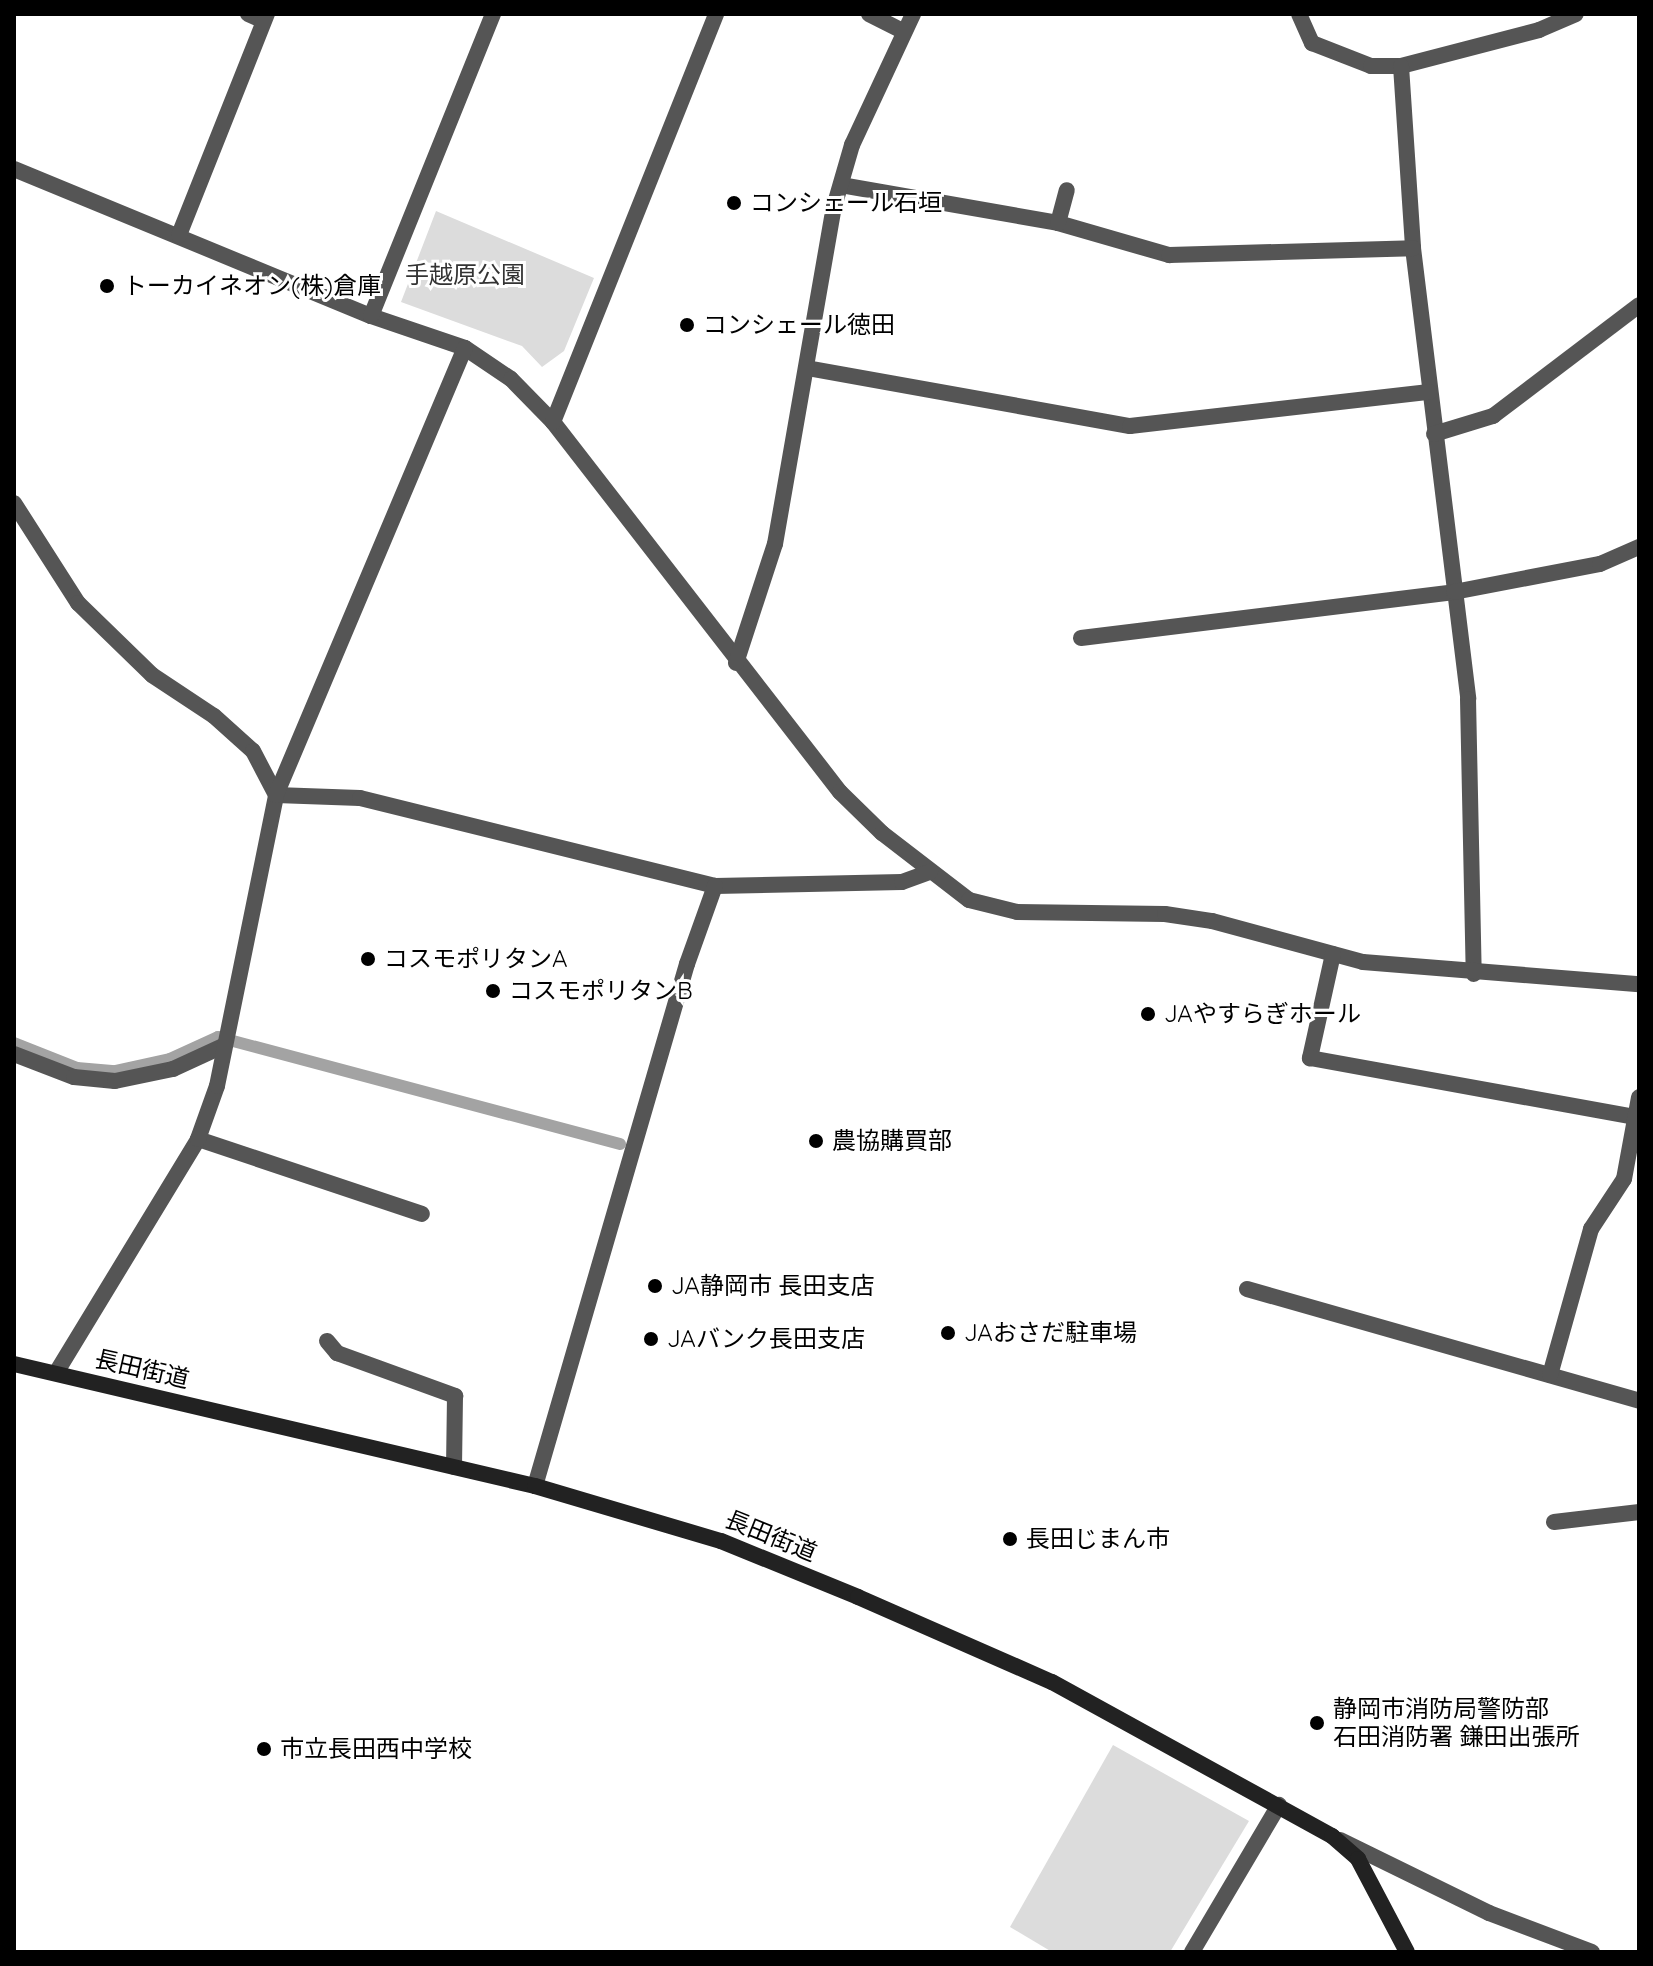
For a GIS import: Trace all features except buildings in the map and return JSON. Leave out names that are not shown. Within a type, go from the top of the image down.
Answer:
[{"type":"main road","name":"長田街道","points":[[14,1364],[535,1486],[721,1541],[858,1597],[1052,1682],[1332,1836],[1358,1859],[1407,1952]]},
{"type":"street","points":[[371,316],[493,14]]},
{"type":"street","points":[[553,422],[716,14]]},
{"type":"street","points":[[869,14],[904,32]]},
{"type":"street","points":[[736,663],[775,544],[841,185],[852,145],[913,14]]},
{"type":"street","points":[[1299,14],[1312,43],[1371,66],[1401,66],[1539,30],[1576,14]]},
{"type":"street","points":[[179,235],[260,16]]},
{"type":"street","points":[[1401,66],[1413,248],[1468,699],[1474,974]]},
{"type":"street","points":[[14,169],[371,316],[465,348],[511,379],[553,422],[736,663],[840,792],[930,872],[969,900],[1017,912],[1165,914],[1212,921],[1333,954],[1474,974],[1639,984]]},
{"type":"street","points":[[841,185],[1058,223],[1169,255],[1413,248]]},
{"type":"street","points":[[1058,223],[1067,190]]},
{"type":"street","points":[[1434,434],[1493,416],[1639,305]]},
{"type":"street","points":[[56,1373],[198,1139],[217,1086],[276,795],[465,348]]},
{"type":"street","points":[[807,368],[1130,426],[1429,392]]},
{"type":"street","points":[[14,503],[78,603],[152,675],[214,716],[253,751],[276,795]]},
{"type":"street","points":[[1081,638],[1454,592],[1600,564],[1639,547]]},
{"type":"street","points":[[276,795],[360,798],[715,886],[902,882],[930,872]]},
{"type":"street","points":[[535,1486],[687,964],[715,886]]},
{"type":"street","points":[[1333,954],[1310,1058],[1636,1117]]},
{"type":"street","points":[[14,1054],[74,1077],[115,1081],[173,1069],[223,1046]]},
{"type":"street","points":[[1550,1375],[1591,1229],[1624,1179],[1639,1097]]},
{"type":"street","points":[[198,1139],[422,1214]]},
{"type":"street","points":[[1247,1289],[1639,1401]]},
{"type":"street","points":[[327,1341],[337,1353],[455,1396],[454,1467]]},
{"type":"street","points":[[1554,1522],[1639,1512]]},
{"type":"street","points":[[1192,1952],[1279,1805]]},
{"type":"street","points":[[1332,1836],[1489,1913],[1592,1952]]},
{"type":"green space","name":"手越原公園","points":[[436,211],[594,278],[564,351],[542,367],[522,346],[401,302]]},
{"type":"green space","points":[[1113,1745],[1249,1821],[1170,1952],[1052,1952],[1010,1927]]},
{"type":"waterway","points":[[14,1043],[77,1068],[115,1071],[170,1059],[218,1037],[620,1144]]},
{"type":"place","name":"コンシェール石垣","points":[[734,203]]},
{"type":"place","name":"トーカイネオン(株)倉庫","points":[[107,286]]},
{"type":"place","name":"コンシェール徳田","points":[[687,325]]},
{"type":"place","name":"コスモポリタンA","points":[[368,959]]},
{"type":"place","name":"コスモポリタンB","points":[[493,991]]},
{"type":"place","name":"JAやすらぎホール","points":[[1148,1014]]},
{"type":"place","name":"農協購買部","points":[[816,1141]]},
{"type":"place","name":"JA静岡市 長田支店","points":[[655,1286]]},
{"type":"place","name":"JAおさだ駐車場","points":[[948,1333]]},
{"type":"place","name":"JAバンク長田支店","points":[[651,1339]]},
{"type":"place","name":"長田じまん市","points":[[1010,1539]]},
{"type":"place","name":"静岡市消防局警防部 石田消防署 鎌田出張所","points":[[1317,1723]]},
{"type":"place","name":"市立長田西中学校","points":[[264,1749]]}]
